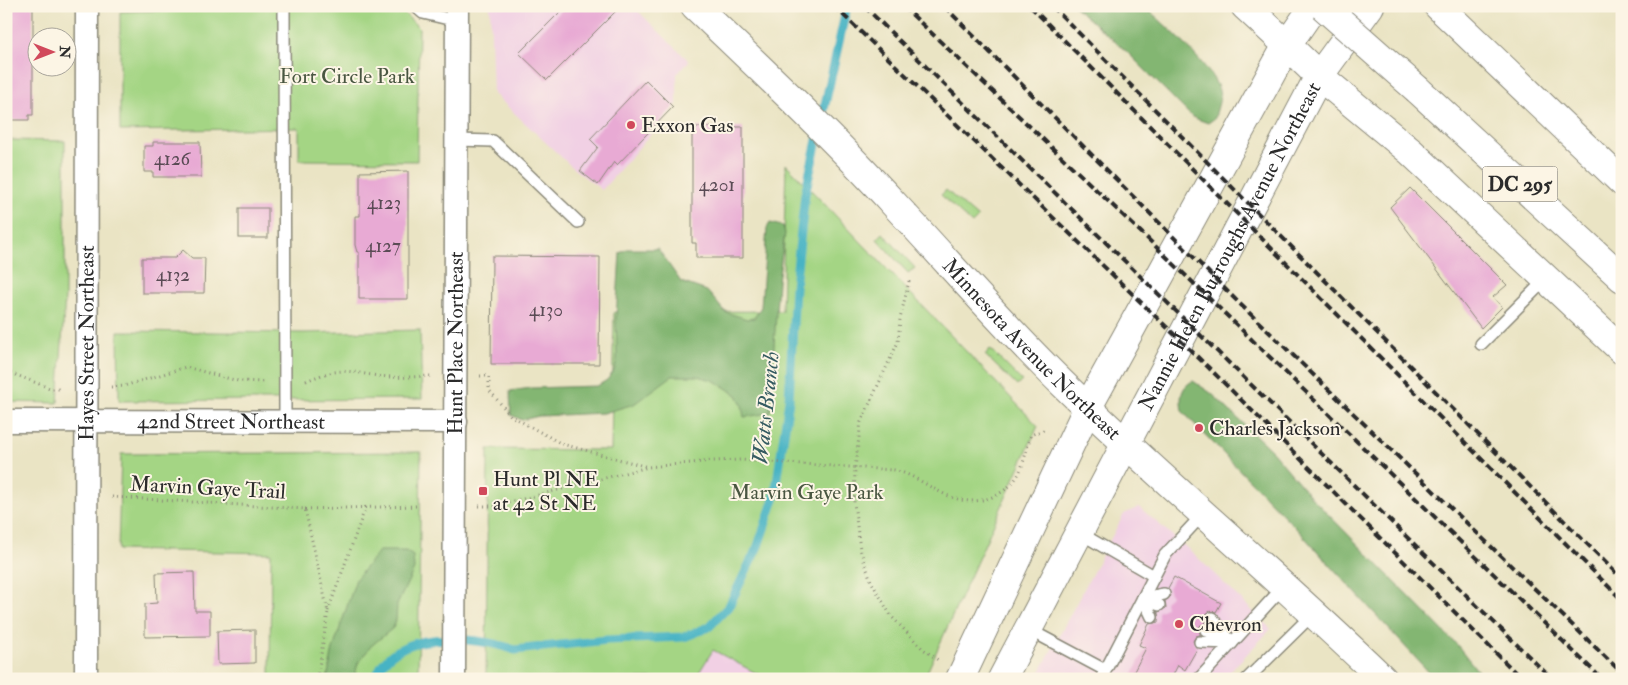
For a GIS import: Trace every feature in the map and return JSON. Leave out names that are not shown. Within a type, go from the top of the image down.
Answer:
[{"type":"main road","name":"Minnesota Avenue Northeast","points":[[695,6],[847,156],[894,204],[980,299],[1088,407],[1285,586],[1383,679]]},
{"type":"main road","points":[[1245,6],[1319,76],[1411,152],[1622,350]]},
{"type":"main road","name":"Nannie Helen Burroughs Avenue Northeast","points":[[960,679],[1088,407],[1287,45],[1314,6]]},
{"type":"main road","name":"DC 295","points":[[1323,6],[1418,90],[1622,278]]},
{"type":"main road","name":"Nannie Helen Burroughs Avenue Northeast","points":[[1002,679],[1319,76],[1370,6]]},
{"type":"main road","points":[[1438,6],[1622,182]]},
{"type":"street","name":"Hayes Street Northeast","points":[[86,679],[87,6]]},
{"type":"street","name":"Hunt Place Northeast","points":[[454,679],[457,14]]},
{"type":"street","name":"42nd Street Northeast","points":[[6,421],[456,422]]},
{"type":"lane","points":[[284,6],[285,422]]},
{"type":"lane","points":[[415,6],[423,13],[457,14]]},
{"type":"lane","points":[[457,140],[493,141],[578,222]]},
{"type":"lane","points":[[1481,344],[1546,279]]},
{"type":"lane","points":[[1028,629],[1103,674],[1165,555],[1204,512]]},
{"type":"lane","points":[[1078,532],[1154,576]]},
{"type":"lane","points":[[1199,679],[1285,586]]},
{"type":"lane","points":[[1143,598],[1164,594]]},
{"type":"lane","points":[[1143,598],[1159,605]]},
{"type":"lane","points":[[1143,598],[1152,617]]},
{"type":"lane","points":[[1247,679],[1314,613]]},
{"type":"lane","points":[[1212,618],[1232,643]]},
{"type":"lane","points":[[1206,630],[1232,643]]},
{"type":"lane","points":[[1200,642],[1232,643]]},
{"type":"path","points":[[909,281],[900,318],[898,342],[861,422],[855,468],[854,503],[860,550],[871,581],[891,616],[923,649],[938,660]]},
{"type":"path","points":[[6,371],[52,389],[124,386],[186,368],[238,381],[285,384],[298,384],[328,372],[346,369],[392,377],[436,376]]},
{"type":"path","points":[[472,375],[488,376],[490,390],[510,416],[562,444],[648,467]]},
{"type":"path","points":[[475,506],[495,506],[648,467],[740,460],[904,472],[953,498],[967,501],[985,500],[995,497],[1017,476],[1031,435],[1052,427],[1088,407]]},
{"type":"path","name":"Marvin Gaye Trail","points":[[86,500],[114,497],[305,508],[328,612],[317,679]]},
{"type":"path","points":[[328,612],[366,506]]},
{"type":"path","points":[[305,508],[418,506]]},
{"type":"shaded area","points":[[490,6],[633,6],[689,61],[677,74],[677,104],[602,190],[574,169],[493,93]]},
{"type":"shaded area","points":[[1139,507],[1194,554],[1271,629],[1223,679],[1036,679],[1124,514]]},
{"type":"shaded area","points":[[713,650],[767,679],[695,679]]},
{"type":"green space","name":"Fort Circle Park","points":[[294,6],[397,6],[419,28],[417,161],[299,160],[299,128],[120,131],[120,12]]},
{"type":"green space","points":[[1074,6],[1144,6],[1188,48],[1210,73],[1220,95],[1215,118],[1208,123],[1192,117],[1126,51]]},
{"type":"green space","points":[[6,140],[65,141],[65,296],[58,403],[6,402]]},
{"type":"green space","name":"Marvin Gaye Park","points":[[786,164],[1038,426],[924,679],[767,679],[713,650],[695,679],[486,679],[488,449],[611,450],[614,312],[782,311]]},
{"type":"green space","points":[[946,190],[978,218],[972,224],[941,195]]},
{"type":"green space","points":[[770,223],[783,226],[785,233],[778,281],[770,413],[744,417],[742,405],[737,395],[713,380],[697,376],[672,376],[634,404],[604,413],[539,416],[522,420],[511,415],[510,391],[531,388],[597,386],[607,380],[614,371],[617,359],[616,319],[620,253],[627,249],[658,249],[681,282],[707,291],[725,312],[747,319],[754,318],[761,307],[767,228]]},
{"type":"green space","points":[[883,233],[915,268],[908,273],[877,239]]},
{"type":"green space","points":[[420,330],[422,399],[119,401],[118,331],[303,333]]},
{"type":"green space","points":[[990,349],[1022,381],[1017,386],[985,355]]},
{"type":"green space","points":[[1193,381],[1211,393],[1273,452],[1312,498],[1458,646],[1484,679],[1435,679],[1295,527],[1182,411],[1183,390]]},
{"type":"green space","points":[[421,452],[418,679],[270,679],[271,553],[118,550],[121,454]]},
{"type":"green space","points":[[379,551],[406,551],[413,556],[414,569],[397,605],[396,620],[393,628],[371,646],[358,663],[354,679],[327,679],[333,649],[356,579]]},
{"type":"building","points":[[6,6],[33,6],[33,28],[28,28],[28,78],[33,78],[33,115],[29,115],[29,120],[6,120]]},
{"type":"building","points":[[566,6],[621,6],[547,80],[519,53]]},
{"type":"building","points":[[646,80],[673,107],[617,165],[614,162],[598,185],[580,171],[598,147],[590,139]]},
{"type":"building","points":[[692,127],[743,127],[743,258],[696,258],[696,243],[692,243]]},
{"type":"building","points":[[153,142],[200,142],[201,177],[153,177],[153,172],[144,172],[144,146],[153,146]]},
{"type":"building","points":[[408,171],[408,299],[359,299],[359,252],[357,252],[355,245],[355,216],[360,216],[360,172]]},
{"type":"building","points":[[1410,188],[1507,285],[1493,297],[1502,307],[1481,328],[1390,207]]},
{"type":"building","points":[[239,208],[268,208],[268,238],[239,238]]},
{"type":"building","points":[[183,250],[192,258],[205,258],[204,293],[142,293],[142,258],[175,258]]},
{"type":"building","points":[[492,256],[600,257],[599,364],[491,364]]},
{"type":"building","points":[[194,572],[195,611],[210,611],[210,636],[145,637],[145,604],[157,603],[156,573]]},
{"type":"building","name":"Chevron","points":[[1174,577],[1221,603],[1216,612],[1210,611],[1205,615],[1206,623],[1200,626],[1200,635],[1196,636],[1193,641],[1197,649],[1185,670],[1178,665],[1171,679],[1130,679],[1146,648],[1139,645],[1149,624],[1158,622],[1158,612],[1166,608],[1165,601],[1171,596],[1168,588]]},
{"type":"building","points":[[255,630],[255,663],[218,664],[217,631]]},
{"type":"waterway","name":"Watts Branch","points":[[376,679],[384,662],[398,651],[415,643],[457,639],[479,641],[515,650],[607,640],[684,637],[709,627],[729,606],[758,546],[775,496],[789,400],[795,287],[805,194],[847,6]]},
{"type":"railway","points":[[834,6],[1208,367],[1522,679]]},
{"type":"railway","points":[[864,6],[1552,679]]},
{"type":"railway","points":[[903,6],[1148,239],[1602,679]]},
{"type":"railway","points":[[944,6],[1239,303],[1622,673]]},
{"type":"railway","points":[[1030,6],[1622,600]]},
{"type":"railway","points":[[1052,6],[1622,579]]},
{"type":"place","name":"Exxon Gas","points":[[631,125]]},
{"type":"place","name":"Charles Jackson","points":[[1199,428]]},
{"type":"place","name":"Hunt Pl NE at 42 St NE","points":[[483,491]]},
{"type":"place","name":"Chevron","points":[[1179,624]]}]
